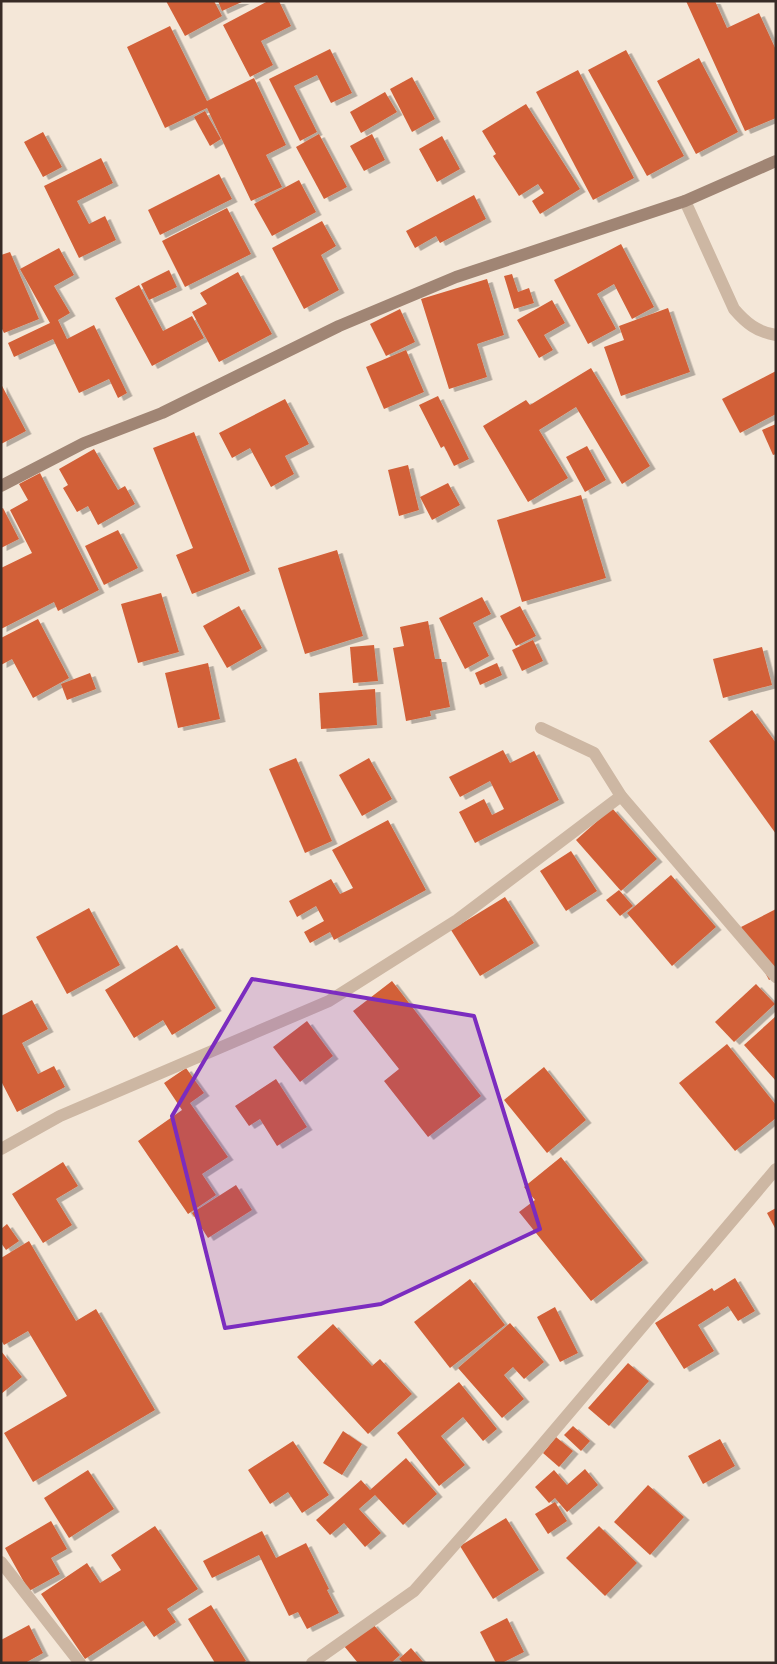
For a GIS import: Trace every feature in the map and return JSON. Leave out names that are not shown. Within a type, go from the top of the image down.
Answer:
[{"type":"street","points":[[1,486],[84,443],[162,413],[339,326],[456,277],[685,201],[776,162]]},
{"type":"street","points":[[685,201],[734,309],[743,320],[754,328],[767,334],[776,335]]},
{"type":"street","points":[[541,728],[594,753],[622,796],[776,977]]},
{"type":"street","points":[[1,1149],[60,1116],[330,1001],[457,920],[622,796]]},
{"type":"street","points":[[312,1663],[414,1591],[530,1459],[776,1169]]},
{"type":"street","points":[[1,1562],[80,1663]]},
{"type":"highlighted area","points":[[252,979],[474,1016],[540,1229],[381,1304],[225,1328],[172,1116]]},
{"type":"building","points":[[166,1],[214,1],[222,16],[185,36]]},
{"type":"building","points":[[218,1],[244,1],[222,11]]},
{"type":"building","points":[[268,1],[279,1],[291,26],[261,41],[273,65],[250,77],[223,25]]},
{"type":"building","points":[[686,1],[715,1],[727,28],[759,13],[776,50],[776,118],[745,131]]},
{"type":"building","points":[[170,26],[207,101],[254,78],[286,145],[266,155],[282,187],[251,201],[207,108],[165,128],[127,47]]},
{"type":"building","points":[[330,49],[352,93],[331,103],[317,75],[294,86],[317,132],[300,141],[269,79]]},
{"type":"building","points":[[626,50],[684,156],[647,176],[588,70]]},
{"type":"building","points":[[699,58],[738,132],[696,154],[657,81]]},
{"type":"building","points":[[578,70],[634,178],[593,200],[536,92]]},
{"type":"building","points":[[412,77],[435,119],[412,132],[390,89]]},
{"type":"building","points":[[385,92],[397,112],[361,133],[350,112]]},
{"type":"building","points":[[526,104],[580,189],[540,214],[532,201],[544,193],[538,184],[519,196],[493,156],[496,154],[482,131]]},
{"type":"building","points":[[205,111],[221,139],[210,146],[194,117]]},
{"type":"building","points":[[43,132],[62,167],[43,177],[24,142]]},
{"type":"building","points":[[319,134],[347,187],[324,199],[296,147]]},
{"type":"building","points":[[372,134],[385,160],[364,171],[350,146]]},
{"type":"building","points":[[442,136],[460,169],[437,182],[419,149]]},
{"type":"building","points":[[101,158],[113,183],[77,201],[89,224],[105,216],[116,240],[79,258],[44,186]]},
{"type":"building","points":[[219,174],[232,199],[160,235],[148,210]]},
{"type":"building","points":[[299,180],[316,212],[272,236],[254,204]]},
{"type":"building","points":[[474,195],[486,219],[440,243],[436,236],[415,248],[406,231]]},
{"type":"building","points":[[227,208],[251,254],[185,287],[162,241]]},
{"type":"building","points":[[322,221],[336,246],[321,255],[339,290],[304,309],[272,248]]},
{"type":"building","points":[[621,244],[654,307],[632,319],[614,284],[597,294],[616,329],[588,344],[554,280]]},
{"type":"building","points":[[59,248],[74,275],[54,286],[70,313],[58,320],[67,339],[94,325],[127,393],[118,398],[109,379],[79,393],[53,339],[14,357],[8,343],[50,323],[20,269]]},
{"type":"building","points":[[10,252],[39,319],[4,333],[1,327],[1,255]]},
{"type":"building","points":[[169,270],[177,287],[149,300],[141,284]]},
{"type":"building","points":[[238,272],[272,334],[219,362],[192,312],[207,304],[200,293]]},
{"type":"building","points":[[512,274],[518,292],[529,288],[534,303],[514,309],[504,276]]},
{"type":"building","points":[[487,279],[504,335],[477,344],[487,377],[449,389],[421,299]]},
{"type":"building","points":[[139,285],[163,331],[192,316],[204,338],[152,366],[115,298]]},
{"type":"building","points":[[552,300],[565,323],[544,335],[553,350],[539,358],[517,320]]},
{"type":"building","points":[[668,308],[690,372],[621,396],[604,347],[624,340],[619,326]]},
{"type":"building","points":[[400,309],[415,342],[386,356],[370,324]]},
{"type":"building","points":[[406,350],[424,392],[384,409],[366,367]]},
{"type":"building","points":[[591,368],[650,466],[622,484],[576,407],[539,430],[568,478],[528,502],[483,426],[526,400],[530,405]]},
{"type":"building","points":[[776,371],[776,414],[740,433],[722,399]]},
{"type":"building","points":[[1,384],[26,431],[1,444]]},
{"type":"building","points":[[438,396],[469,459],[454,466],[444,446],[441,448],[419,405]]},
{"type":"building","points":[[285,399],[309,444],[285,456],[294,474],[271,487],[250,448],[232,458],[219,433]]},
{"type":"building","points":[[776,424],[776,454],[773,455],[762,430]]},
{"type":"building","points":[[194,432],[250,571],[192,594],[176,555],[193,548],[153,448]]},
{"type":"building","points":[[587,446],[606,480],[585,492],[566,457]]},
{"type":"building","points":[[94,449],[118,490],[125,486],[135,504],[98,525],[88,506],[77,512],[63,488],[68,485],[59,469]]},
{"type":"building","points":[[408,465],[419,510],[399,516],[388,470]]},
{"type":"building","points":[[40,473],[99,590],[58,611],[54,602],[1,629],[1,568],[32,553],[10,510],[28,500],[19,484]]},
{"type":"building","points":[[448,483],[460,505],[432,520],[420,497]]},
{"type":"building","points":[[581,495],[606,578],[522,602],[497,520]]},
{"type":"building","points":[[3,508],[19,539],[1,548],[1,509]]},
{"type":"building","points":[[118,530],[138,568],[104,585],[85,546]]},
{"type":"building","points":[[337,550],[363,636],[305,654],[278,568]]},
{"type":"building","points":[[161,593],[179,652],[138,663],[121,604]]},
{"type":"building","points":[[482,597],[491,614],[473,623],[489,656],[465,669],[439,618]]},
{"type":"building","points":[[239,606],[262,648],[227,668],[203,626]]},
{"type":"building","points":[[520,606],[536,636],[516,646],[500,616]]},
{"type":"building","points":[[38,619],[69,678],[33,698],[12,659],[1,665],[1,638]]},
{"type":"building","points":[[428,621],[435,659],[441,659],[450,707],[430,711],[431,716],[406,721],[393,648],[404,646],[400,627]]},
{"type":"building","points":[[533,640],[543,661],[522,671],[512,650]]},
{"type":"building","points":[[374,645],[378,681],[353,683],[350,647]]},
{"type":"building","points":[[762,647],[772,685],[723,698],[713,659]]},
{"type":"building","points":[[208,663],[220,719],[178,728],[165,673]]},
{"type":"building","points":[[497,663],[502,675],[480,685],[475,673]]},
{"type":"building","points":[[90,673],[96,689],[67,700],[61,684]]},
{"type":"building","points":[[375,689],[377,725],[321,729],[319,693]]},
{"type":"building","points":[[752,710],[776,743],[776,834],[709,741]]},
{"type":"building","points":[[503,750],[510,763],[534,751],[559,800],[475,843],[459,812],[484,799],[492,815],[504,809],[490,781],[460,797],[449,777]]},
{"type":"building","points":[[296,758],[332,841],[305,853],[269,769]]},
{"type":"building","points":[[369,758],[392,799],[362,816],[339,775]]},
{"type":"building","points":[[612,808],[657,859],[621,891],[576,840]]},
{"type":"building","points":[[388,820],[426,890],[334,940],[330,932],[310,943],[304,932],[324,921],[316,906],[297,917],[289,901],[331,879],[340,894],[353,888],[332,850]]},
{"type":"building","points":[[571,851],[597,891],[566,911],[540,871]]},
{"type":"building","points":[[671,875],[716,927],[672,966],[627,913]]},
{"type":"building","points":[[619,890],[633,906],[620,916],[606,900]]},
{"type":"building","points":[[505,897],[534,943],[480,976],[451,930]]},
{"type":"building","points":[[89,908],[120,965],[67,994],[36,937]]},
{"type":"building","points":[[776,909],[776,976],[769,980],[741,927]]},
{"type":"building","points":[[177,945],[216,1008],[172,1035],[163,1020],[134,1038],[105,990]]},
{"type":"building","points":[[392,981],[481,1096],[428,1137],[384,1081],[399,1069],[353,1011]]},
{"type":"building","points":[[756,984],[775,1004],[734,1042],[715,1022]]},
{"type":"building","points":[[32,1000],[48,1029],[22,1043],[38,1074],[54,1066],[65,1087],[17,1112],[1,1081],[1,1016]]},
{"type":"building","points":[[776,1016],[776,1081],[744,1045]]},
{"type":"building","points":[[307,1021],[333,1056],[300,1082],[273,1047]]},
{"type":"building","points":[[727,1044],[776,1105],[776,1118],[735,1151],[679,1083]]},
{"type":"building","points":[[544,1067],[586,1120],[547,1153],[504,1100]]},
{"type":"building","points":[[186,1068],[204,1093],[190,1103],[228,1157],[202,1174],[216,1195],[188,1214],[138,1141],[182,1110],[164,1083]]},
{"type":"building","points":[[276,1079],[307,1127],[277,1146],[260,1119],[249,1126],[235,1106]]},
{"type":"building","points":[[561,1157],[643,1260],[591,1301],[519,1212],[535,1200],[524,1187]]},
{"type":"building","points":[[63,1162],[78,1186],[56,1199],[72,1225],[43,1243],[12,1194]]},
{"type":"building","points":[[236,1185],[252,1210],[208,1238],[192,1213]]},
{"type":"building","points":[[776,1208],[776,1230],[767,1213]]},
{"type":"building","points":[[7,1224],[19,1241],[6,1250],[1,1243],[1,1229]]},
{"type":"building","points":[[29,1241],[76,1321],[96,1309],[155,1410],[33,1482],[4,1433],[67,1396],[28,1331],[4,1345],[1,1340],[1,1258]]},
{"type":"building","points":[[735,1278],[755,1311],[738,1321],[728,1306],[698,1325],[714,1351],[684,1369],[655,1323],[712,1288],[714,1291]]},
{"type":"building","points":[[470,1279],[505,1325],[450,1368],[414,1322]]},
{"type":"building","points":[[555,1307],[578,1353],[560,1362],[537,1317]]},
{"type":"building","points":[[510,1323],[544,1362],[524,1379],[513,1367],[504,1375],[524,1399],[502,1418],[458,1368]]},
{"type":"building","points":[[333,1324],[372,1366],[380,1359],[412,1394],[368,1434],[297,1357]]},
{"type":"building","points":[[1,1351],[22,1377],[1,1394]]},
{"type":"building","points":[[628,1363],[649,1381],[609,1426],[588,1408]]},
{"type":"building","points":[[459,1382],[497,1429],[483,1441],[463,1417],[441,1436],[465,1465],[439,1486],[397,1433]]},
{"type":"building","points":[[573,1426],[590,1441],[581,1451],[564,1435]]},
{"type":"building","points":[[343,1431],[362,1444],[342,1475],[323,1463]]},
{"type":"building","points":[[556,1437],[573,1451],[559,1467],[543,1453]]},
{"type":"building","points":[[720,1439],[735,1466],[703,1484],[688,1456]]},
{"type":"building","points":[[293,1441],[329,1495],[302,1513],[288,1492],[270,1504],[248,1470]]},
{"type":"building","points":[[406,1458],[437,1494],[403,1525],[375,1495],[359,1509],[381,1533],[365,1547],[344,1523],[330,1535],[316,1520],[361,1480],[370,1490]]},
{"type":"building","points":[[585,1469],[598,1485],[567,1512],[555,1498],[549,1503],[535,1487],[554,1470],[567,1485]]},
{"type":"building","points":[[88,1470],[114,1509],[69,1538],[44,1498]]},
{"type":"building","points":[[648,1485],[684,1517],[650,1555],[614,1522]]},
{"type":"building","points":[[555,1502],[567,1521],[548,1534],[535,1514]]},
{"type":"building","points":[[506,1518],[539,1570],[493,1599],[460,1546]]},
{"type":"building","points":[[51,1521],[67,1549],[51,1558],[60,1574],[29,1591],[5,1548]]},
{"type":"building","points":[[155,1526],[198,1589],[167,1609],[176,1622],[154,1637],[143,1621],[85,1659],[41,1594],[87,1563],[100,1583],[121,1570],[111,1555]]},
{"type":"building","points":[[599,1526],[637,1563],[605,1596],[566,1558]]},
{"type":"building","points":[[262,1531],[276,1558],[306,1543],[339,1613],[307,1629],[298,1612],[289,1616],[259,1555],[212,1578],[203,1561]]},
{"type":"building","points":[[211,1605],[246,1661],[242,1663],[215,1663],[188,1619]]},
{"type":"building","points":[[507,1618],[524,1652],[502,1663],[496,1663],[480,1632]]},
{"type":"building","points":[[372,1623],[400,1655],[391,1663],[358,1663],[344,1646]]},
{"type":"building","points":[[29,1625],[43,1653],[25,1663],[1,1663],[1,1640]]},
{"type":"building","points":[[411,1648],[424,1663],[403,1663],[399,1659]]}]
